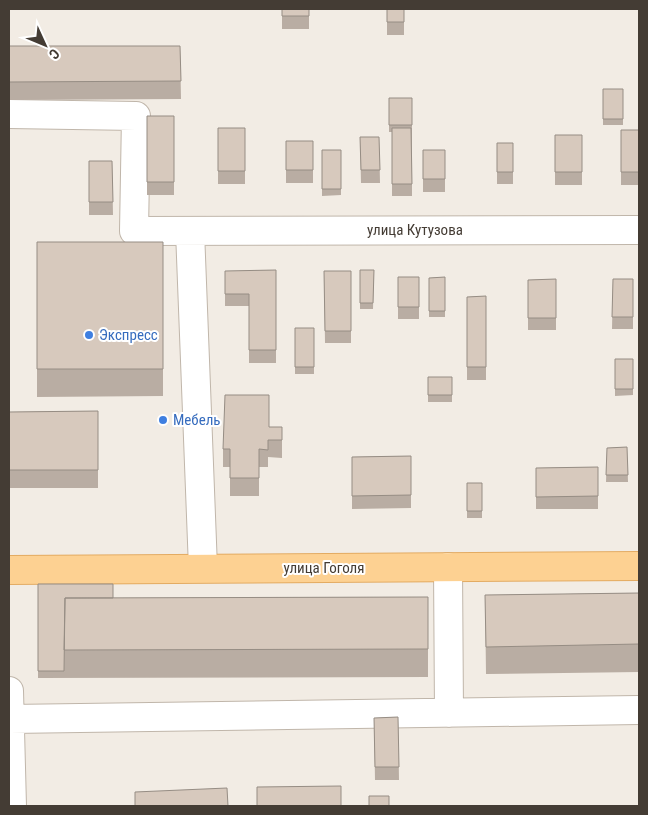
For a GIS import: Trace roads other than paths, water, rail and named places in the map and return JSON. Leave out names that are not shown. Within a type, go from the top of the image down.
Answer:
[{"type":"main road","name":"улица Гоголя","points":[[9,570],[639,566]]},
{"type":"street","name":"улица Кутузова","points":[[9,114],[136,116],[134,230],[639,230]]},
{"type":"street","points":[[190,231],[203,568]]},
{"type":"street","points":[[448,567],[449,713]]},
{"type":"street","points":[[9,691],[12,806]]},
{"type":"street","points":[[10,719],[639,710]]},
{"type":"place","name":"Экспресс","points":[[89,335]]},
{"type":"place","name":"Мебель","points":[[163,420]]}]
